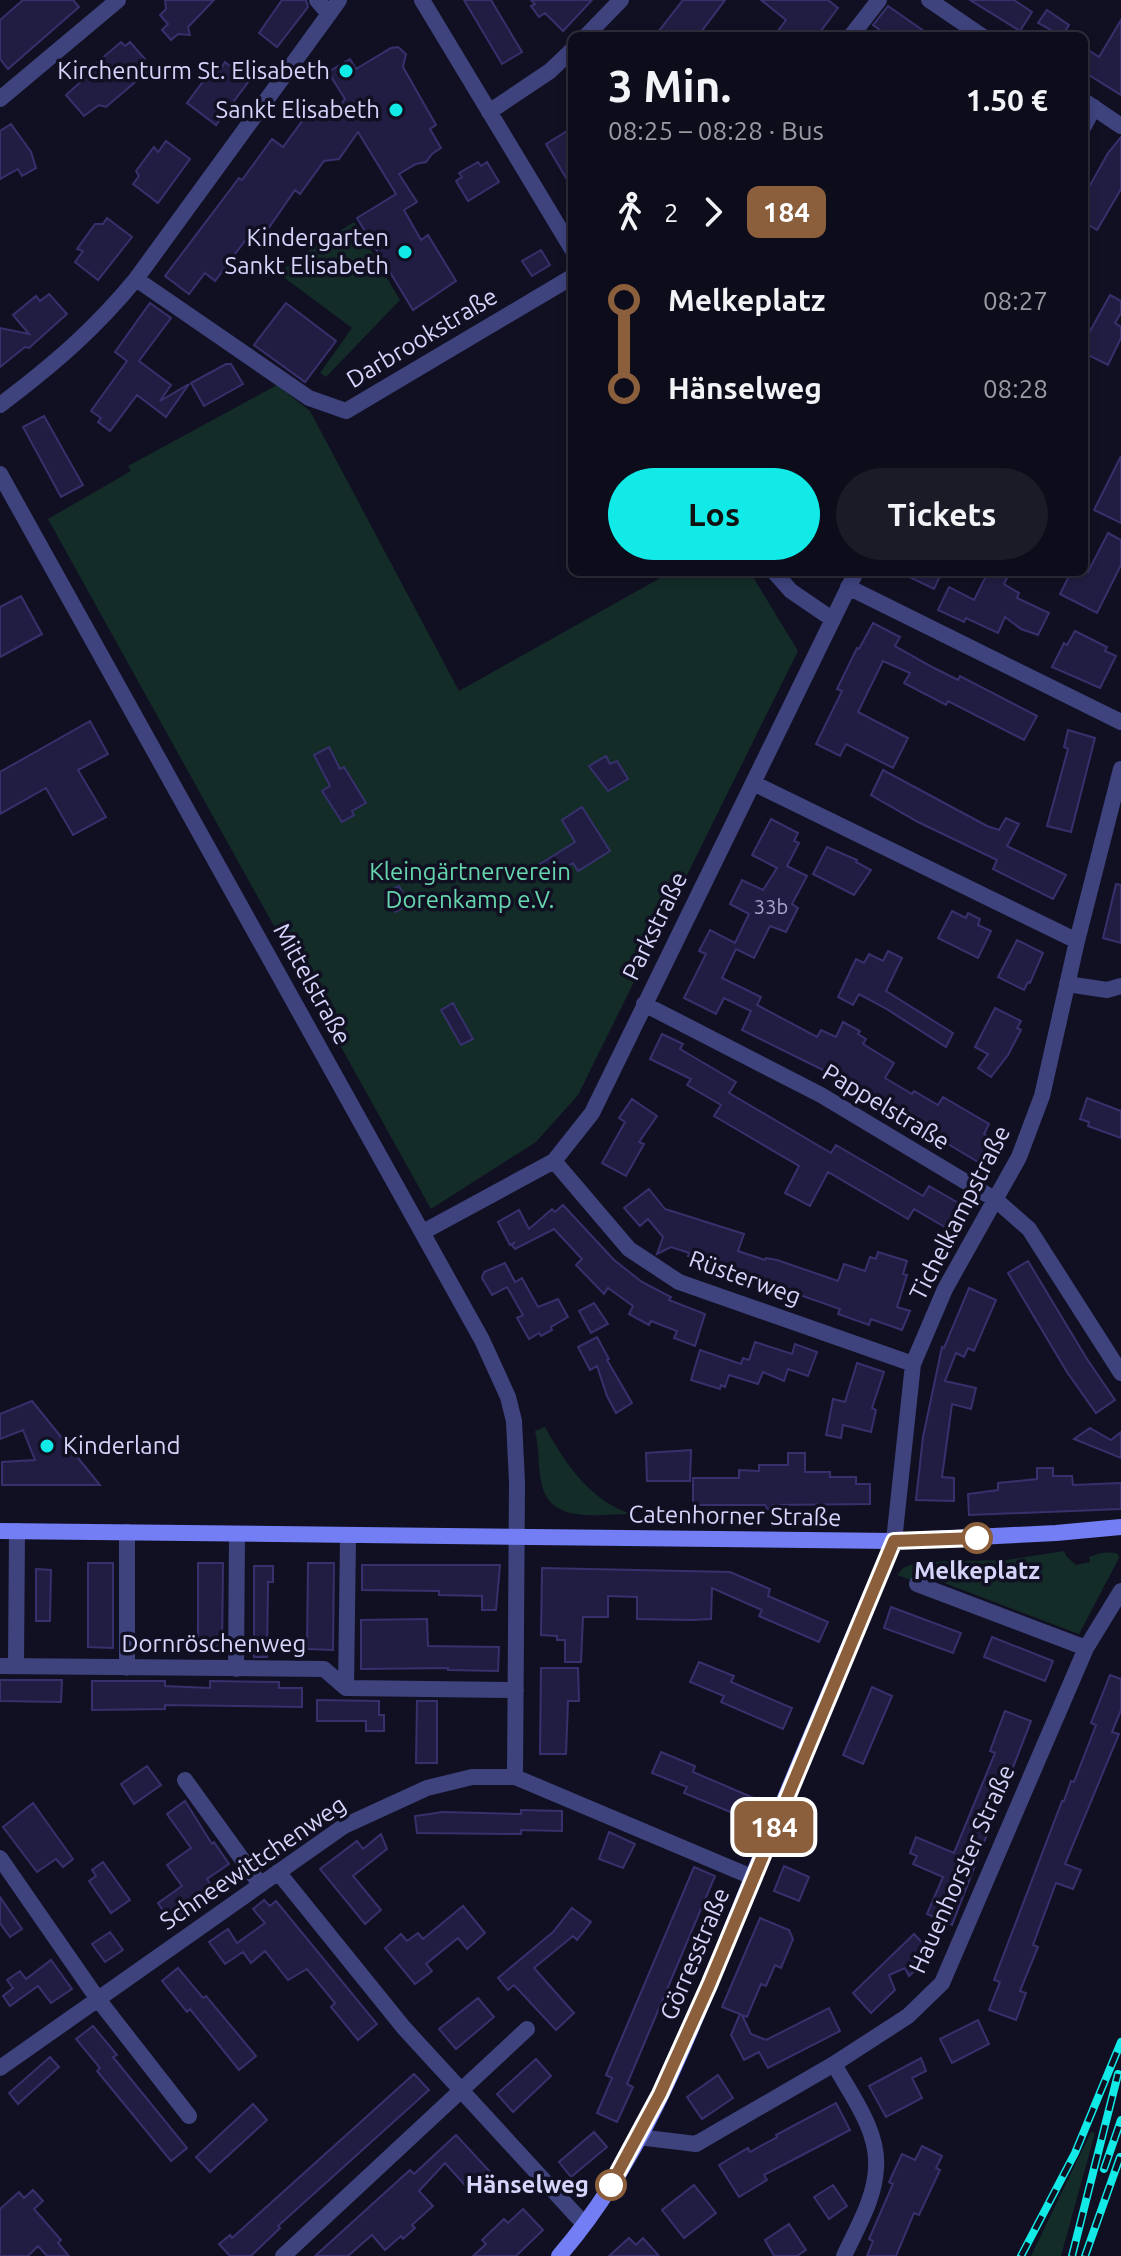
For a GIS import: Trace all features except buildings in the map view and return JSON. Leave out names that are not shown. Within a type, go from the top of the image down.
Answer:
[{"type":"street","points":[[0,99],[118,0]]},
{"type":"street","points":[[317,0],[329,14]]},
{"type":"street","points":[[0,405],[51,367],[104,318],[136,279],[339,0]]},
{"type":"street","points":[[422,0],[568,242]]},
{"type":"street","points":[[590,32],[621,0]]},
{"type":"street","points":[[854,32],[879,0]]},
{"type":"street","points":[[929,0],[949,6],[978,32]]},
{"type":"street","points":[[489,112],[550,71],[568,54]]},
{"type":"street","points":[[1089,104],[1121,126]]},
{"type":"street","name":"Darbrookstraße","points":[[136,279],[309,398],[346,411],[568,279]]},
{"type":"street","name":"Mittelstraße","points":[[0,474],[482,1340],[508,1397],[514,1421],[517,1537]]},
{"type":"street","points":[[778,576],[791,591],[832,619]]},
{"type":"street","points":[[852,579],[1121,722]]},
{"type":"street","name":"Parkstraße","points":[[423,1232],[554,1161],[592,1113],[852,579]]},
{"type":"street","name":"Tichelkampstraße","points":[[894,1541],[913,1364],[945,1289],[1019,1157],[1042,1096],[1121,769]]},
{"type":"street","points":[[753,783],[1077,941]]},
{"type":"street","points":[[1067,984],[1107,990],[1121,986]]},
{"type":"street","name":"Pappelstraße","points":[[644,1004],[821,1095],[996,1200],[1029,1229],[1121,1373]]},
{"type":"street","name":"Rüsterweg","points":[[554,1161],[629,1249],[679,1282],[913,1364]]},
{"type":"street","name":"Catenhorner Straße","points":[[8,1666],[8,1531],[894,1541],[1121,1527]]},
{"type":"street","points":[[127,1532],[127,1668]]},
{"type":"street","points":[[236,1669],[237,1534]]},
{"type":"street","points":[[346,1688],[348,1537]]},
{"type":"street","points":[[517,1537],[515,1777],[752,1877]]},
{"type":"street","name":"Görresstraße","points":[[584,2224],[626,2160],[709,1985],[894,1541]]},
{"type":"street","points":[[917,1584],[1086,1648]]},
{"type":"street","name":"Hauenhorster Straße","points":[[638,2137],[696,2144],[834,2064],[908,2016],[942,1983],[1086,1648],[1121,1591]]},
{"type":"street","name":"Dornröschenweg","points":[[8,1666],[324,1669],[346,1688],[516,1690]]},
{"type":"street","name":"Schneewittchenweg","points":[[0,2068],[344,1826],[427,1788],[472,1777],[515,1777]]},
{"type":"street","points":[[185,1780],[260,1884]]},
{"type":"street","points":[[0,1858],[97,1998],[189,2116]]},
{"type":"street","points":[[278,1872],[404,2028],[584,2224],[559,2256]]},
{"type":"street","points":[[283,2256],[527,2029]]},
{"type":"street","points":[[834,2064],[869,2128],[877,2166],[870,2198],[844,2256]]},
{"type":"green space","points":[[354,222],[400,300],[326,377],[320,373],[352,328],[278,273]]},
{"type":"green space","name":"Kleingärtnerverein Dorenkamp e.V.","points":[[277,385],[310,411],[459,691],[664,576],[752,576],[798,651],[578,1095],[536,1142],[431,1209],[48,519],[131,471],[128,466]]},
{"type":"green space","points":[[545,1427],[580,1479],[603,1500],[631,1514],[576,1514],[553,1505],[545,1495],[541,1481],[535,1431]]},
{"type":"green space","points":[[1064,1551],[1076,1565],[1090,1562],[1089,1557],[1100,1554],[1115,1553],[1119,1558],[1079,1634],[915,1572],[911,1580],[897,1575],[903,1568],[918,1562],[1007,1560]]},
{"type":"green space","points":[[1091,2132],[1095,2133],[1061,2256],[1031,2256]]},
{"type":"railway","points":[[1021,2256],[1075,2153],[1121,2042]]},
{"type":"railway","points":[[1072,2256],[1118,2074]]},
{"type":"railway","points":[[1104,2169],[1121,2120]]},
{"type":"railway","points":[[1085,2256],[1120,2157]]},
{"type":"bus line","name":"184","points":[[611,2185],[660,2094],[709,1985],[894,1541],[977,1538]]},
{"type":"place","name":"Kirchenturm St. Elisabeth","points":[[346,71]]},
{"type":"place","name":"Sankt Elisabeth","points":[[396,110]]},
{"type":"place","name":"Kindergarten Sankt Elisabeth","points":[[405,252]]},
{"type":"place","name":"Kinderland","points":[[47,1446]]},
{"type":"place","name":"Melkeplatz","points":[[977,1538]]},
{"type":"place","name":"Hänselweg","points":[[611,2185]]}]
